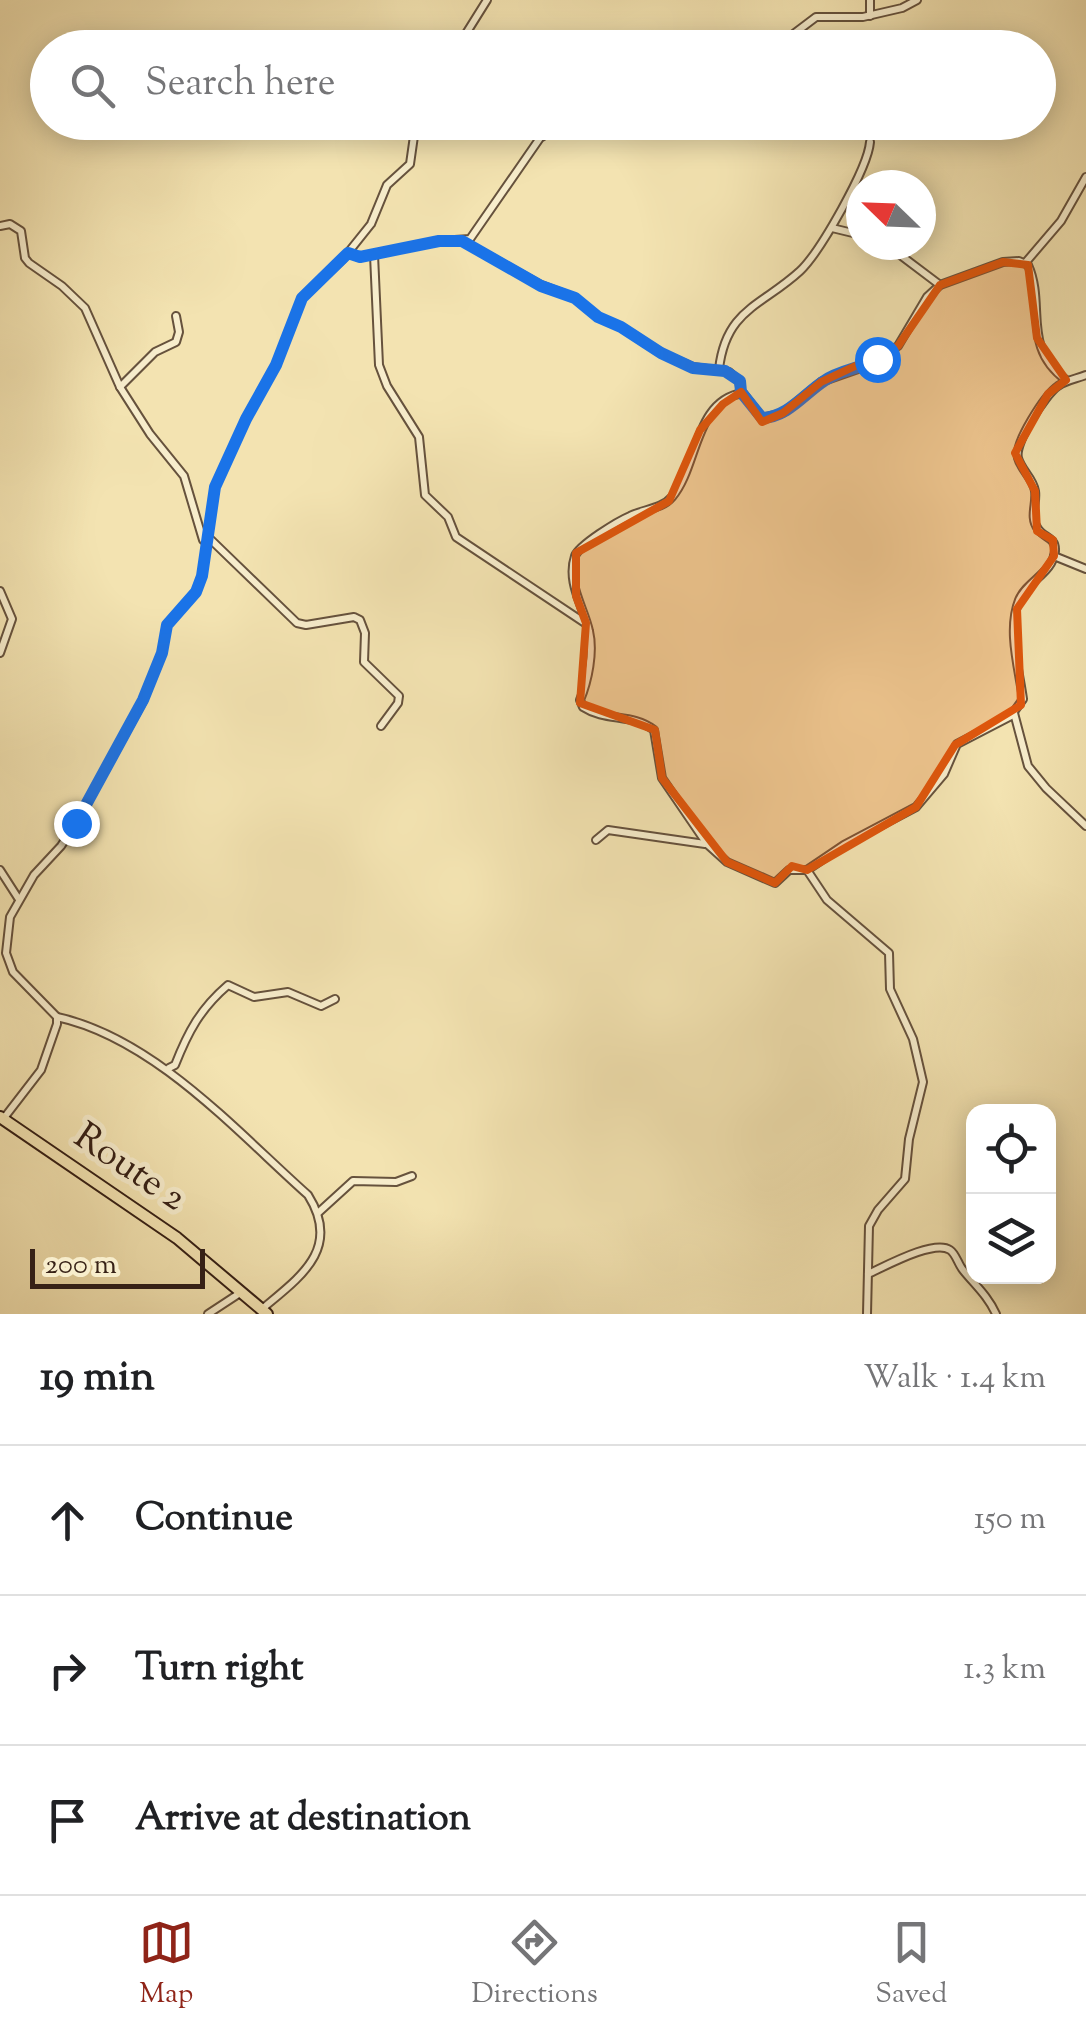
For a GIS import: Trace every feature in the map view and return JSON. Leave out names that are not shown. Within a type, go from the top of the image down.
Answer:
[{"type":"highway","name":"Route 2","points":[[2,1118],[177,1238],[264,1312]]},
{"type":"street","points":[[469,30],[488,0]]},
{"type":"street","points":[[870,0],[870,16]]},
{"type":"street","points":[[799,30],[816,17],[870,16],[916,0]]},
{"type":"street","points":[[264,1312],[312,1264],[319,1242],[319,1212],[308,1195],[167,1068],[75,1021],[57,1018],[16,977],[6,953],[8,923],[18,899],[70,833],[115,755],[162,653],[167,625],[196,592],[202,576],[215,487],[276,365],[302,298],[348,253],[375,218],[387,186],[410,164],[413,140]]},
{"type":"street","points":[[348,253],[360,257],[474,236],[539,140]]},
{"type":"street","points":[[719,369],[736,320],[800,272],[822,246],[870,142]]},
{"type":"street","points":[[462,241],[541,286],[575,298],[598,317],[661,353],[693,368],[719,369],[735,376],[741,392],[762,418],[782,413],[821,382],[861,368],[898,346],[921,304],[940,285],[1003,262],[1026,262],[1061,221],[1086,177]]},
{"type":"street","points":[[0,226],[10,224],[21,231],[29,263],[85,308],[120,386],[184,476],[205,546]]},
{"type":"street","points":[[832,228],[846,232]]},
{"type":"street","points":[[374,255],[379,366],[419,437],[424,495],[448,517],[456,537],[586,623]]},
{"type":"street","points":[[906,260],[940,285]]},
{"type":"street","points":[[1026,262],[1036,298],[1037,338],[1058,375],[1066,380]]},
{"type":"street","points":[[120,386],[156,352],[176,342],[176,316]]},
{"type":"street","points":[[741,392],[723,404],[700,430],[682,481],[669,500],[623,520],[576,553],[576,596],[590,644],[580,703],[588,711],[609,718],[635,719],[654,730],[662,778],[707,844],[727,862],[768,882],[779,881],[796,868],[807,870],[844,845],[916,807],[944,774],[957,744],[1014,713],[1023,699],[1015,648],[1018,600],[1054,556],[1053,540],[1036,527],[1035,491],[1016,454],[1048,394],[1066,380],[1086,374]]},
{"type":"street","points":[[206,535],[297,623],[306,626],[354,617],[360,620],[365,633],[364,662],[399,696],[381,726]]},
{"type":"street","points":[[1054,556],[1086,569]]},
{"type":"street","points":[[0,592],[12,618],[0,654]]},
{"type":"street","points":[[1014,713],[1028,766],[1086,826]]},
{"type":"street","points":[[596,840],[608,830],[707,844]]},
{"type":"street","points":[[0,870],[18,899]]},
{"type":"street","points":[[807,870],[827,900],[888,953],[890,989],[913,1039],[922,1073],[905,1179],[869,1226],[867,1314]]},
{"type":"street","points":[[0,918],[8,923]]},
{"type":"street","points":[[0,949],[6,940]]},
{"type":"street","points":[[167,1068],[175,1065],[193,1024],[228,985],[254,997],[288,992],[321,1006],[335,999]]},
{"type":"street","points":[[2,1118],[41,1070],[57,1018]]},
{"type":"street","points":[[319,1212],[354,1181],[396,1182],[412,1176]]},
{"type":"street","points":[[868,1274],[921,1251],[944,1247],[984,1292],[996,1314]]},
{"type":"street","points":[[208,1314],[242,1292]]},
{"type":"highlighted area","points":[[1003,262],[1028,265],[1037,338],[1066,380],[1048,394],[1015,453],[1035,491],[1037,531],[1053,540],[1054,556],[1017,609],[1021,705],[955,745],[916,807],[807,870],[792,866],[775,883],[727,862],[662,778],[655,730],[580,703],[586,623],[576,596],[576,553],[669,501],[700,430],[723,404],[741,392],[762,422],[783,413],[821,382],[898,346],[940,285]]},
{"type":"route","points":[[76,823],[143,700],[162,653],[167,625],[196,592],[202,576],[215,487],[276,365],[302,298],[348,253],[360,257],[439,241],[462,241],[541,286],[569,294],[598,317],[661,353],[693,368],[730,372],[740,381],[741,392],[762,418],[782,413],[832,376],[877,359]]}]
